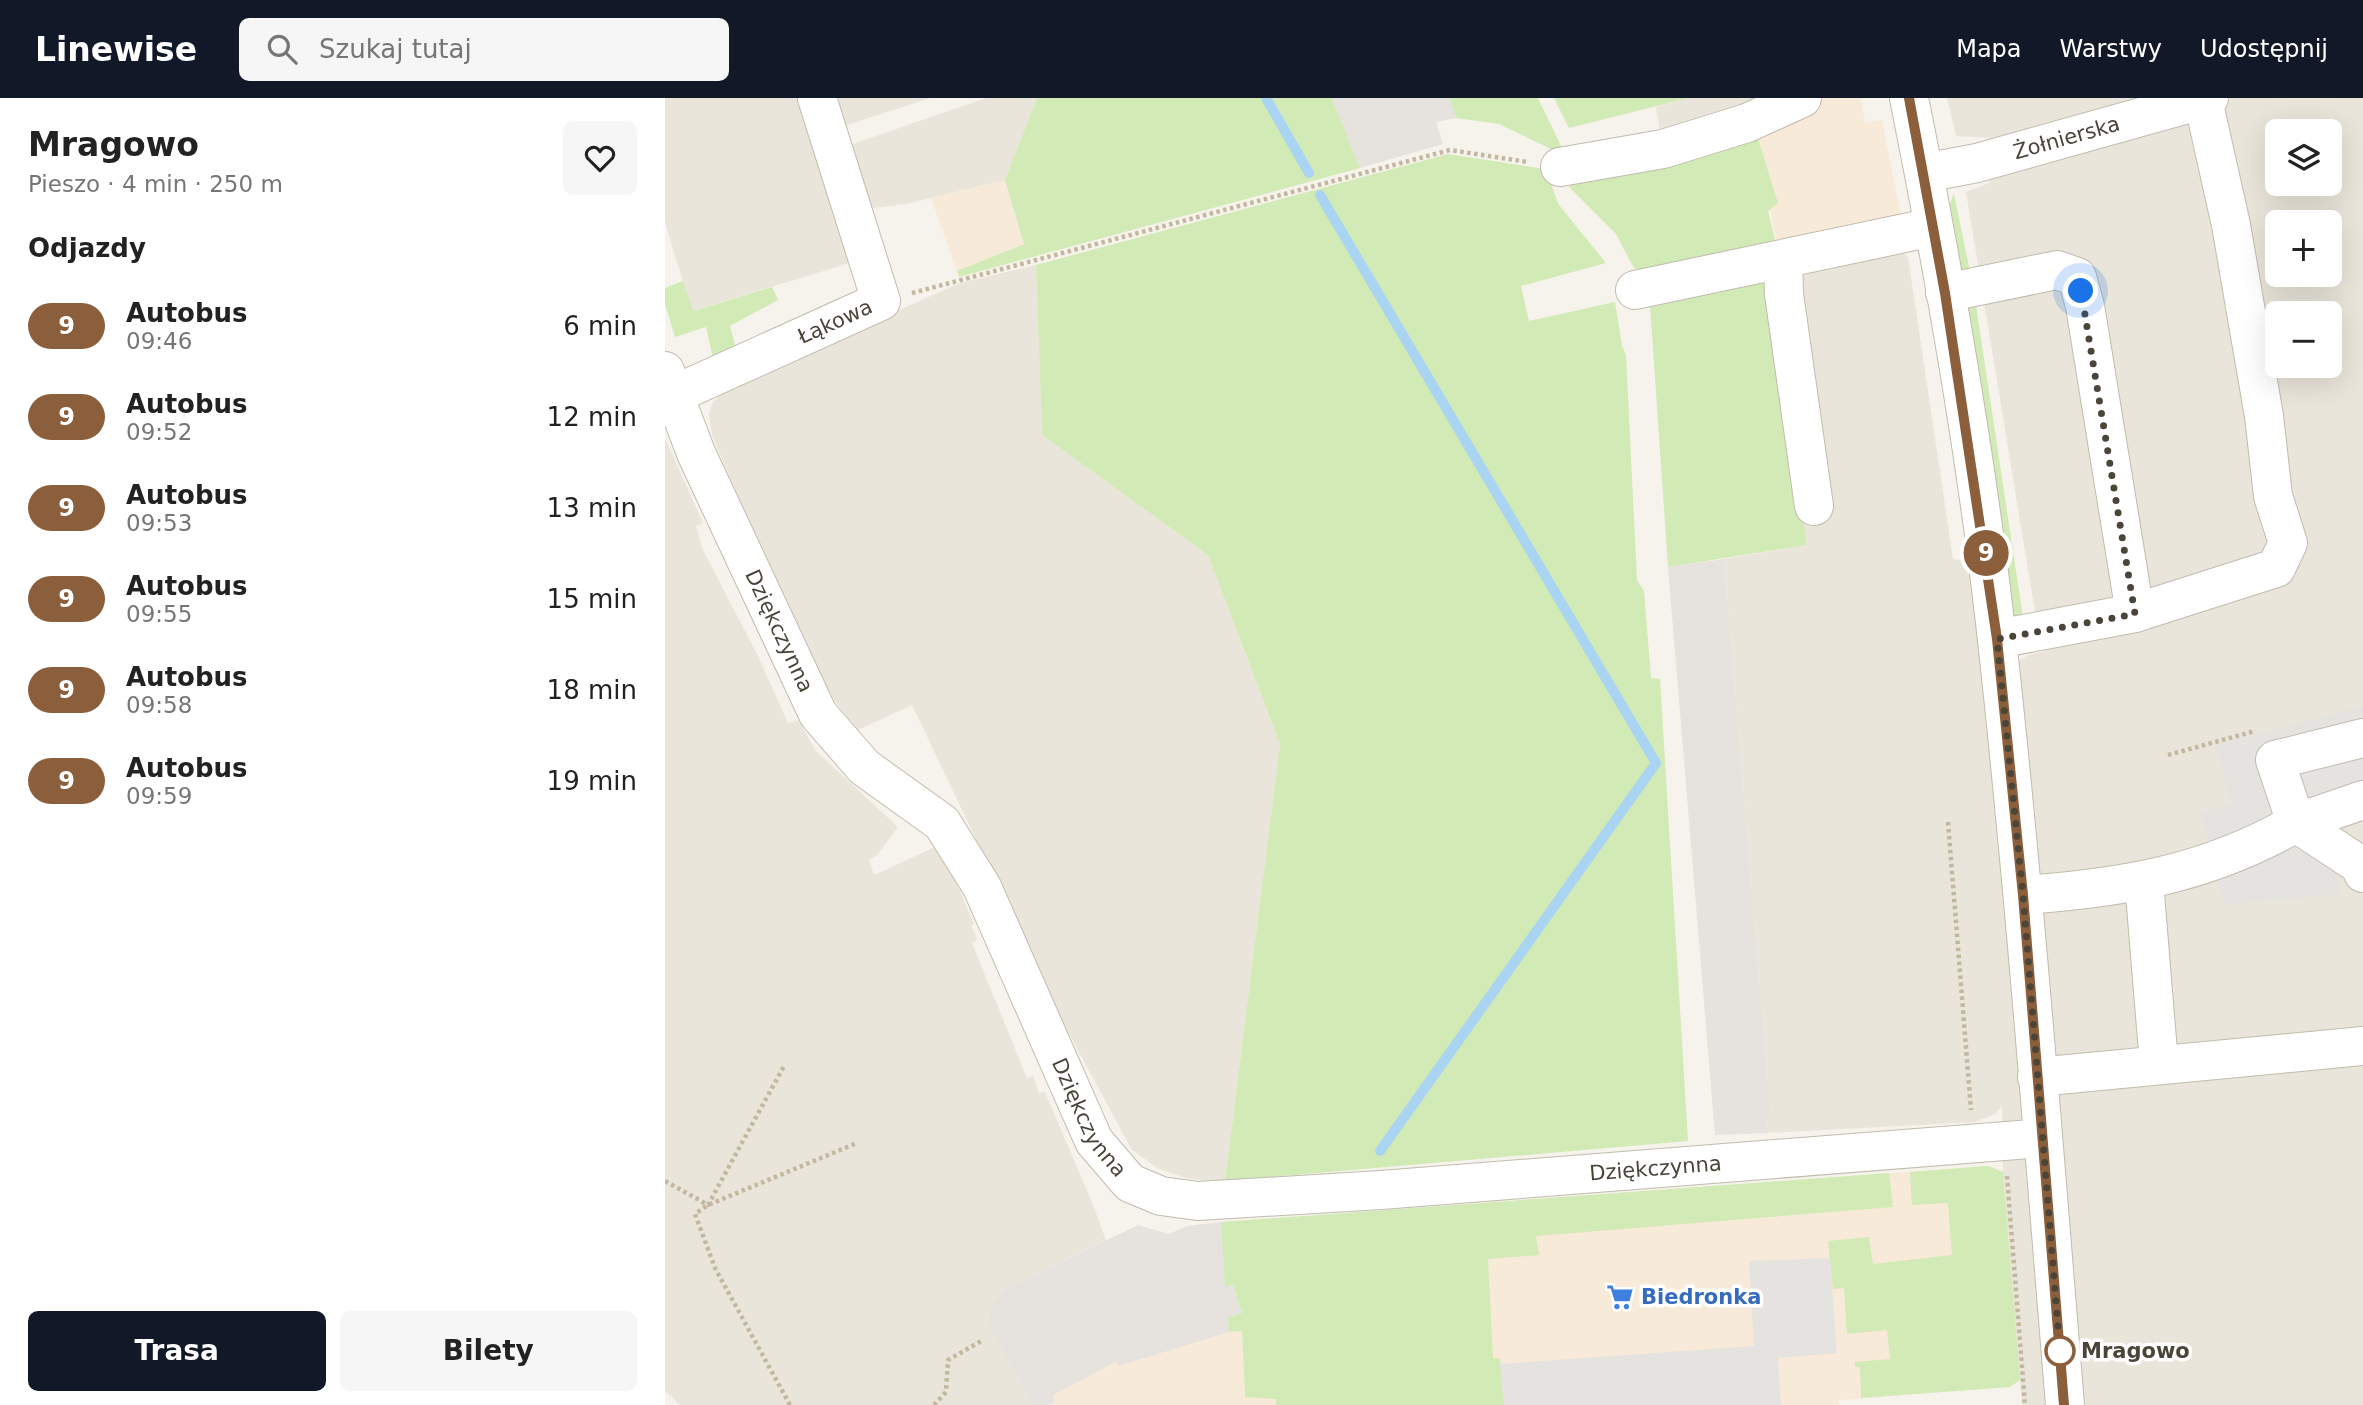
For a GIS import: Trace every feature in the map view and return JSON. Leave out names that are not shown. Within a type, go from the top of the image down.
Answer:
[{"type":"street","name":"Łąkowa","points":[[669,383],[881,302],[817,98]]},
{"type":"street","points":[[1560,167],[1663,149],[1743,110],[1803,98]]},
{"type":"street","points":[[1909,98],[1945,293],[1997,639],[2023,895],[2063,1405]]},
{"type":"street","points":[[1997,639],[2135,614],[2276,568],[2288,543],[2273,496],[2265,416],[2206,99]]},
{"type":"street","name":"Żołnierska","points":[[1924,173],[1990,160],[2206,99]]},
{"type":"street","points":[[1635,290],[1933,227]]},
{"type":"street","points":[[1783,260],[1784,294],[1814,506]]},
{"type":"street","points":[[1945,293],[2057,270],[2077,277],[2085,306],[2135,614]]},
{"type":"street","name":"Dziękczynna","points":[[669,383],[696,453],[818,714],[864,767],[942,823],[963,852],[982,887],[1094,1142],[1130,1183],[1161,1196],[1198,1201],[1381,1190],[2043,1138]]},
{"type":"street","points":[[2363,738],[2276,760],[2296,823],[2363,867],[2363,873]]},
{"type":"street","points":[[2023,895],[2144,882],[2253,847],[2296,823],[2363,800]]},
{"type":"street","points":[[2144,882],[2159,1064]]},
{"type":"street","points":[[2037,1077],[2363,1046]]},
{"type":"path","points":[[881,302],[1450,150],[1560,167]]},
{"type":"path","points":[[1948,821],[1971,1112]]},
{"type":"path","points":[[708,1205],[784,1066]]},
{"type":"path","points":[[790,1405],[715,1268],[695,1214],[708,1205],[857,1143]]},
{"type":"path","points":[[2006,1164],[2025,1405]]},
{"type":"path","points":[[665,1181],[708,1205]]},
{"type":"path","points":[[934,1405],[946,1392],[948,1360],[983,1339]]},
{"type":"shaded area","points":[[665,98],[803,98],[853,262],[692,311],[665,222]]},
{"type":"shaded area","points":[[835,98],[930,98],[844,126]]},
{"type":"shaded area","points":[[986,98],[1037,98],[1005,180],[906,204],[872,208],[850,145]]},
{"type":"shaded area","points":[[1332,98],[1449,98],[1456,118],[1436,122],[1443,144],[1360,168]]},
{"type":"shaded area","points":[[1689,98],[1771,98],[1661,139],[1656,107]]},
{"type":"shaded area","points":[[1821,98],[1861,98],[1865,123],[1882,120],[1903,226],[1778,251],[1755,129]]},
{"type":"shaded area","points":[[1947,98],[2363,98],[2363,1405],[2022,1405],[2003,1172],[2002,1106],[1995,1114],[1975,1122],[1768,1133],[1767,1120],[1771,1119],[1724,559],[1807,545],[1769,275],[1900,251],[1908,257],[1953,559],[1969,565],[2016,663],[2028,655],[2045,651],[2033,600],[1966,192],[1989,183],[1990,138],[1956,136]]},
{"type":"shaded area","points":[[1005,180],[1024,244],[957,271],[931,198]]},
{"type":"shaded area","points":[[1036,265],[1042,435],[1208,555],[1280,744],[1225,1181],[1189,1179],[1159,1169],[1132,1150],[1066,1028],[912,705],[858,730],[835,701],[783,603],[712,435],[709,414],[713,402],[728,386],[960,283]]},
{"type":"shaded area","points":[[665,438],[703,523],[696,526],[702,548],[757,654],[788,723],[798,720],[816,751],[898,827],[877,855],[869,860],[874,875],[935,847],[947,862],[974,924],[971,926],[977,939],[972,943],[1027,1078],[1033,1076],[1039,1093],[1045,1092],[1093,1205],[1106,1240],[1007,1288],[993,1303],[987,1322],[1032,1405],[680,1405],[665,1391]]},
{"type":"shaded area","points":[[1724,559],[1771,1119],[1767,1120],[1768,1133],[1715,1135],[1668,567]]},
{"type":"shaded area","points":[[2363,706],[2363,814],[2335,822],[2339,894],[2224,905],[2201,812],[2231,804],[2216,745]]},
{"type":"shaded area","points":[[1988,1166],[2003,1172],[2020,1380],[2010,1387],[1839,1400],[1839,1405],[1048,1405],[1055,1401],[1052,1395],[1117,1362],[1119,1366],[1229,1332],[1242,1331],[1245,1397],[1271,1219]]},
{"type":"shaded area","points":[[1221,1222],[1225,1286],[1233,1285],[1242,1313],[1228,1318],[1229,1332],[1119,1366],[1116,1362],[1053,1395],[1055,1401],[1048,1405],[1032,1405],[987,1322],[993,1303],[1007,1288],[1138,1225],[1169,1234],[1187,1226]]},
{"type":"shaded area","points":[[1830,1258],[1837,1353],[1778,1358],[1781,1405],[1504,1405],[1500,1364],[1754,1346],[1749,1261]]},
{"type":"green space","points":[[1037,98],[1332,98],[1360,168],[959,277],[957,271],[1024,244],[1005,180]]},
{"type":"green space","points":[[1449,98],[1538,98],[1562,148],[1551,149],[1499,124],[1456,118]]},
{"type":"green space","points":[[1554,98],[1689,98],[1569,128]]},
{"type":"green space","points":[[1755,129],[1778,203],[1768,211],[1779,257],[1659,279],[1634,268],[1616,234],[1570,188],[1568,172]]},
{"type":"green space","points":[[1448,154],[1545,169],[1559,205],[1606,263],[1521,286],[1529,321],[1615,302],[1626,355],[1637,580],[1644,591],[1651,678],[1660,679],[1688,1141],[1225,1181],[1280,744],[1208,555],[1042,435],[1036,265]]},
{"type":"green space","points":[[1954,194],[1972,281],[1960,280],[1953,248],[1949,213]]},
{"type":"green space","points":[[1769,275],[1807,545],[1668,567],[1650,305]]},
{"type":"green space","points":[[683,281],[693,311],[772,287],[778,300],[730,326],[737,353],[714,363],[706,327],[675,337],[665,304],[665,288]]},
{"type":"green space","points":[[1975,299],[2024,624],[2012,621],[1965,306]]},
{"type":"green space","points":[[1988,1166],[2003,1172],[2020,1380],[2010,1387],[1861,1398],[1860,1367],[1855,1367],[1855,1362],[1890,1359],[1887,1330],[1847,1334],[1844,1288],[1833,1289],[1828,1241],[1869,1237],[1873,1264],[1952,1255],[1948,1203],[1912,1205],[1910,1172]]},
{"type":"green space","points":[[1889,1173],[1893,1207],[1536,1236],[1539,1255],[1488,1259],[1493,1358],[1500,1358],[1504,1405],[1276,1405],[1276,1399],[1245,1397],[1242,1331],[1229,1332],[1228,1318],[1242,1313],[1233,1285],[1225,1287],[1221,1222]]},
{"type":"waterway","points":[[1266,98],[1309,173]]},
{"type":"waterway","points":[[1320,195],[1656,763],[1380,1151]]},
{"type":"bus line","name":"9","points":[[1909,98],[1945,293],[1997,639],[2023,895],[2064,1405]]},
{"type":"place","name":"Biedronka","points":[[1620,1297]]},
{"type":"place","name":"Mragowo","points":[[2060,1351]]},
{"type":"route","points":[[2060,1351],[2023,895],[1997,639],[2135,614],[2081,291]]}]
